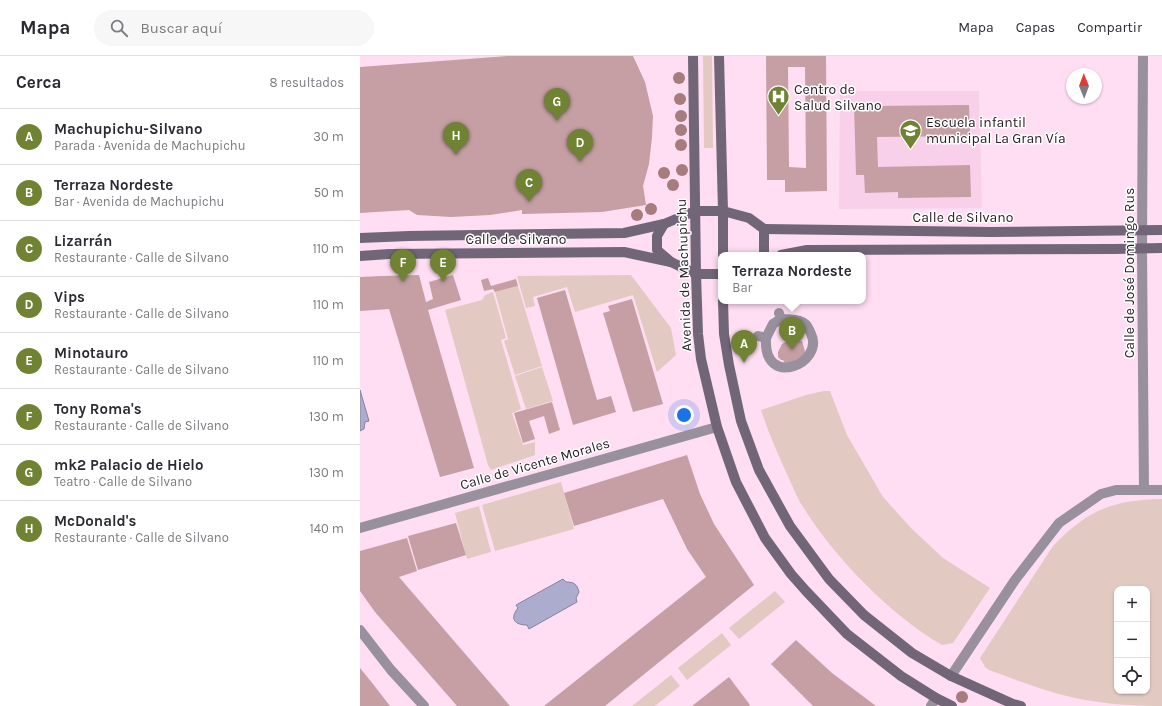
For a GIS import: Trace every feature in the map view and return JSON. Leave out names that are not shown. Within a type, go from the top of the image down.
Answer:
[{"type":"street","name":"Avenida de Machupichu","points":[[693,56],[698,334],[701,359],[717,427],[736,482],[765,538],[806,592],[847,634],[933,702],[952,706]]},
{"type":"street","points":[[719,56],[724,211],[723,252]]},
{"type":"street","name":"Calle de José Domingo Rus","points":[[1143,56],[1142,249],[1144,490]]},
{"type":"street","points":[[695,211],[724,211],[749,218],[764,229],[764,252]]},
{"type":"street","name":"Calle de Silvano","points":[[360,238],[624,233],[664,224],[695,211]]},
{"type":"street","points":[[664,224],[657,236],[657,250],[671,262],[696,274],[718,274]]},
{"type":"street","name":"Calle de Silvano","points":[[764,229],[990,232],[1162,230]]},
{"type":"street","points":[[797,252],[807,250],[1162,248]]},
{"type":"street","name":"Calle de Silvano","points":[[360,256],[389,254],[624,252],[671,262]]},
{"type":"street","points":[[723,304],[724,334],[741,421],[759,470],[790,526],[829,579],[864,615],[912,654],[951,676],[1013,704],[1021,706]]},
{"type":"street","points":[[780,316],[801,321],[808,327],[813,337],[809,355],[803,362],[788,368],[779,367],[771,360],[766,354],[762,337],[780,316]]},
{"type":"street","name":"Calle de Vicente Morales","points":[[360,528],[717,427]]},
{"type":"street","points":[[951,676],[1014,580],[1059,523],[1102,494],[1116,490],[1162,490]]},
{"type":"street","points":[[360,630],[391,670],[424,706]]},
{"type":"shaded area","points":[[703,56],[712,56],[713,148],[704,148]]},
{"type":"shaded area","name":"Escuela infantil municipal La Gran Vía","points":[[840,91],[979,91],[982,208],[839,209]]},
{"type":"shaded area","points":[[631,275],[671,328],[676,355],[657,372],[633,295],[575,312],[567,287],[533,297],[535,306],[526,308],[517,276]]},
{"type":"shaded area","points":[[518,286],[542,366],[515,375],[504,341],[508,339],[495,292]]},
{"type":"shaded area","points":[[493,292],[506,338],[501,340],[521,409],[512,413],[523,445],[535,442],[535,455],[491,470],[488,465],[445,310],[482,300],[485,295]]},
{"type":"shaded area","points":[[542,367],[553,401],[526,409],[515,376]]},
{"type":"shaded area","points":[[830,391],[847,435],[883,497],[912,529],[943,558],[990,588],[953,643],[942,645],[903,618],[883,601],[865,584],[831,546],[816,527],[800,501],[775,447],[761,410],[806,395]]},
{"type":"shaded area","points":[[561,482],[574,529],[495,551],[482,505]]},
{"type":"shaded area","points":[[1162,499],[1162,706],[1090,701],[1045,690],[989,670],[985,667],[980,658],[1053,546],[1077,524],[1102,509],[1129,502]]},
{"type":"shaded area","points":[[479,506],[491,552],[467,559],[455,513]]},
{"type":"shaded area","points":[[775,591],[785,602],[739,639],[729,628]]},
{"type":"shaded area","points":[[722,633],[731,645],[687,680],[678,668]]},
{"type":"shaded area","points":[[671,675],[680,686],[655,706],[632,706]]},
{"type":"water","points":[[360,390],[369,421],[365,422],[364,429],[360,431]]},
{"type":"water","points":[[563,579],[566,582],[571,582],[576,585],[579,592],[576,598],[577,602],[529,629],[527,625],[519,624],[515,621],[514,615],[518,608],[516,605]]},
{"type":"building","points":[[508,56],[633,56],[645,82],[653,116],[649,164],[643,186],[646,205],[602,212],[522,214],[522,210],[490,215],[451,217],[417,215],[409,210],[360,213],[360,67]]},
{"type":"building","name":"Centro de Salud Silvano","points":[[766,56],[826,56],[827,191],[785,192],[785,180],[767,180]],"holes":[[[788,67],[805,67],[806,168],[789,167]]]},
{"type":"building","name":"Escuela infantil municipal La Gran Vía","points":[[873,104],[873,106],[969,105],[970,136],[877,137],[878,167],[970,165],[971,197],[898,198],[898,192],[865,193],[864,175],[856,175],[854,105]]},
{"type":"building","points":[[419,275],[426,302],[433,299],[429,282],[453,275],[461,300],[428,310],[474,468],[440,477],[389,309],[360,311],[360,277]]},
{"type":"building","points":[[488,278],[491,286],[516,279],[518,286],[495,292],[493,289],[484,291],[481,280]]},
{"type":"building","points":[[565,290],[597,400],[611,396],[616,412],[573,425],[537,298]]},
{"type":"building","points":[[632,299],[663,404],[633,412],[603,313],[610,311],[608,306]]},
{"type":"building","points":[[791,339],[802,341],[806,355],[786,365],[783,360],[778,357],[778,352],[782,344]]},
{"type":"building","points":[[552,402],[560,430],[549,434],[544,416],[529,421],[535,439],[523,443],[514,413]]},
{"type":"building","points":[[687,455],[700,494],[714,524],[754,585],[605,706],[544,706],[706,577],[687,549],[663,499],[574,526],[564,493]]},
{"type":"building","points":[[456,523],[466,555],[418,570],[408,536]]},
{"type":"building","points":[[407,538],[417,571],[399,577],[510,706],[457,706],[375,612],[360,591],[360,551]]},
{"type":"building","points":[[796,640],[832,673],[876,706],[813,706],[771,664]]},
{"type":"building","points":[[360,668],[373,684],[390,706],[360,706]]},
{"type":"building","points":[[729,677],[750,705],[749,706],[692,706]]},
{"type":"place","name":"Centro de Salud Silvano","points":[[778,116]]},
{"type":"place","name":"mk2 Palacio de Hielo","points":[[557,121]]},
{"type":"place","name":"Escuela infantil municipal La Gran Vía","points":[[910,150]]},
{"type":"place","name":"McDonald's","points":[[456,155]]},
{"type":"place","name":"Vips","points":[[580,162]]},
{"type":"place","name":"Lizarrán","points":[[529,202]]},
{"type":"place","name":"Tony Roma's","points":[[403,282]]},
{"type":"place","name":"Minotauro","points":[[443,282]]},
{"type":"place","name":"Terraza Nordeste","points":[[792,350]]},
{"type":"place","name":"Machupichu-Silvano","points":[[744,363]]}]
